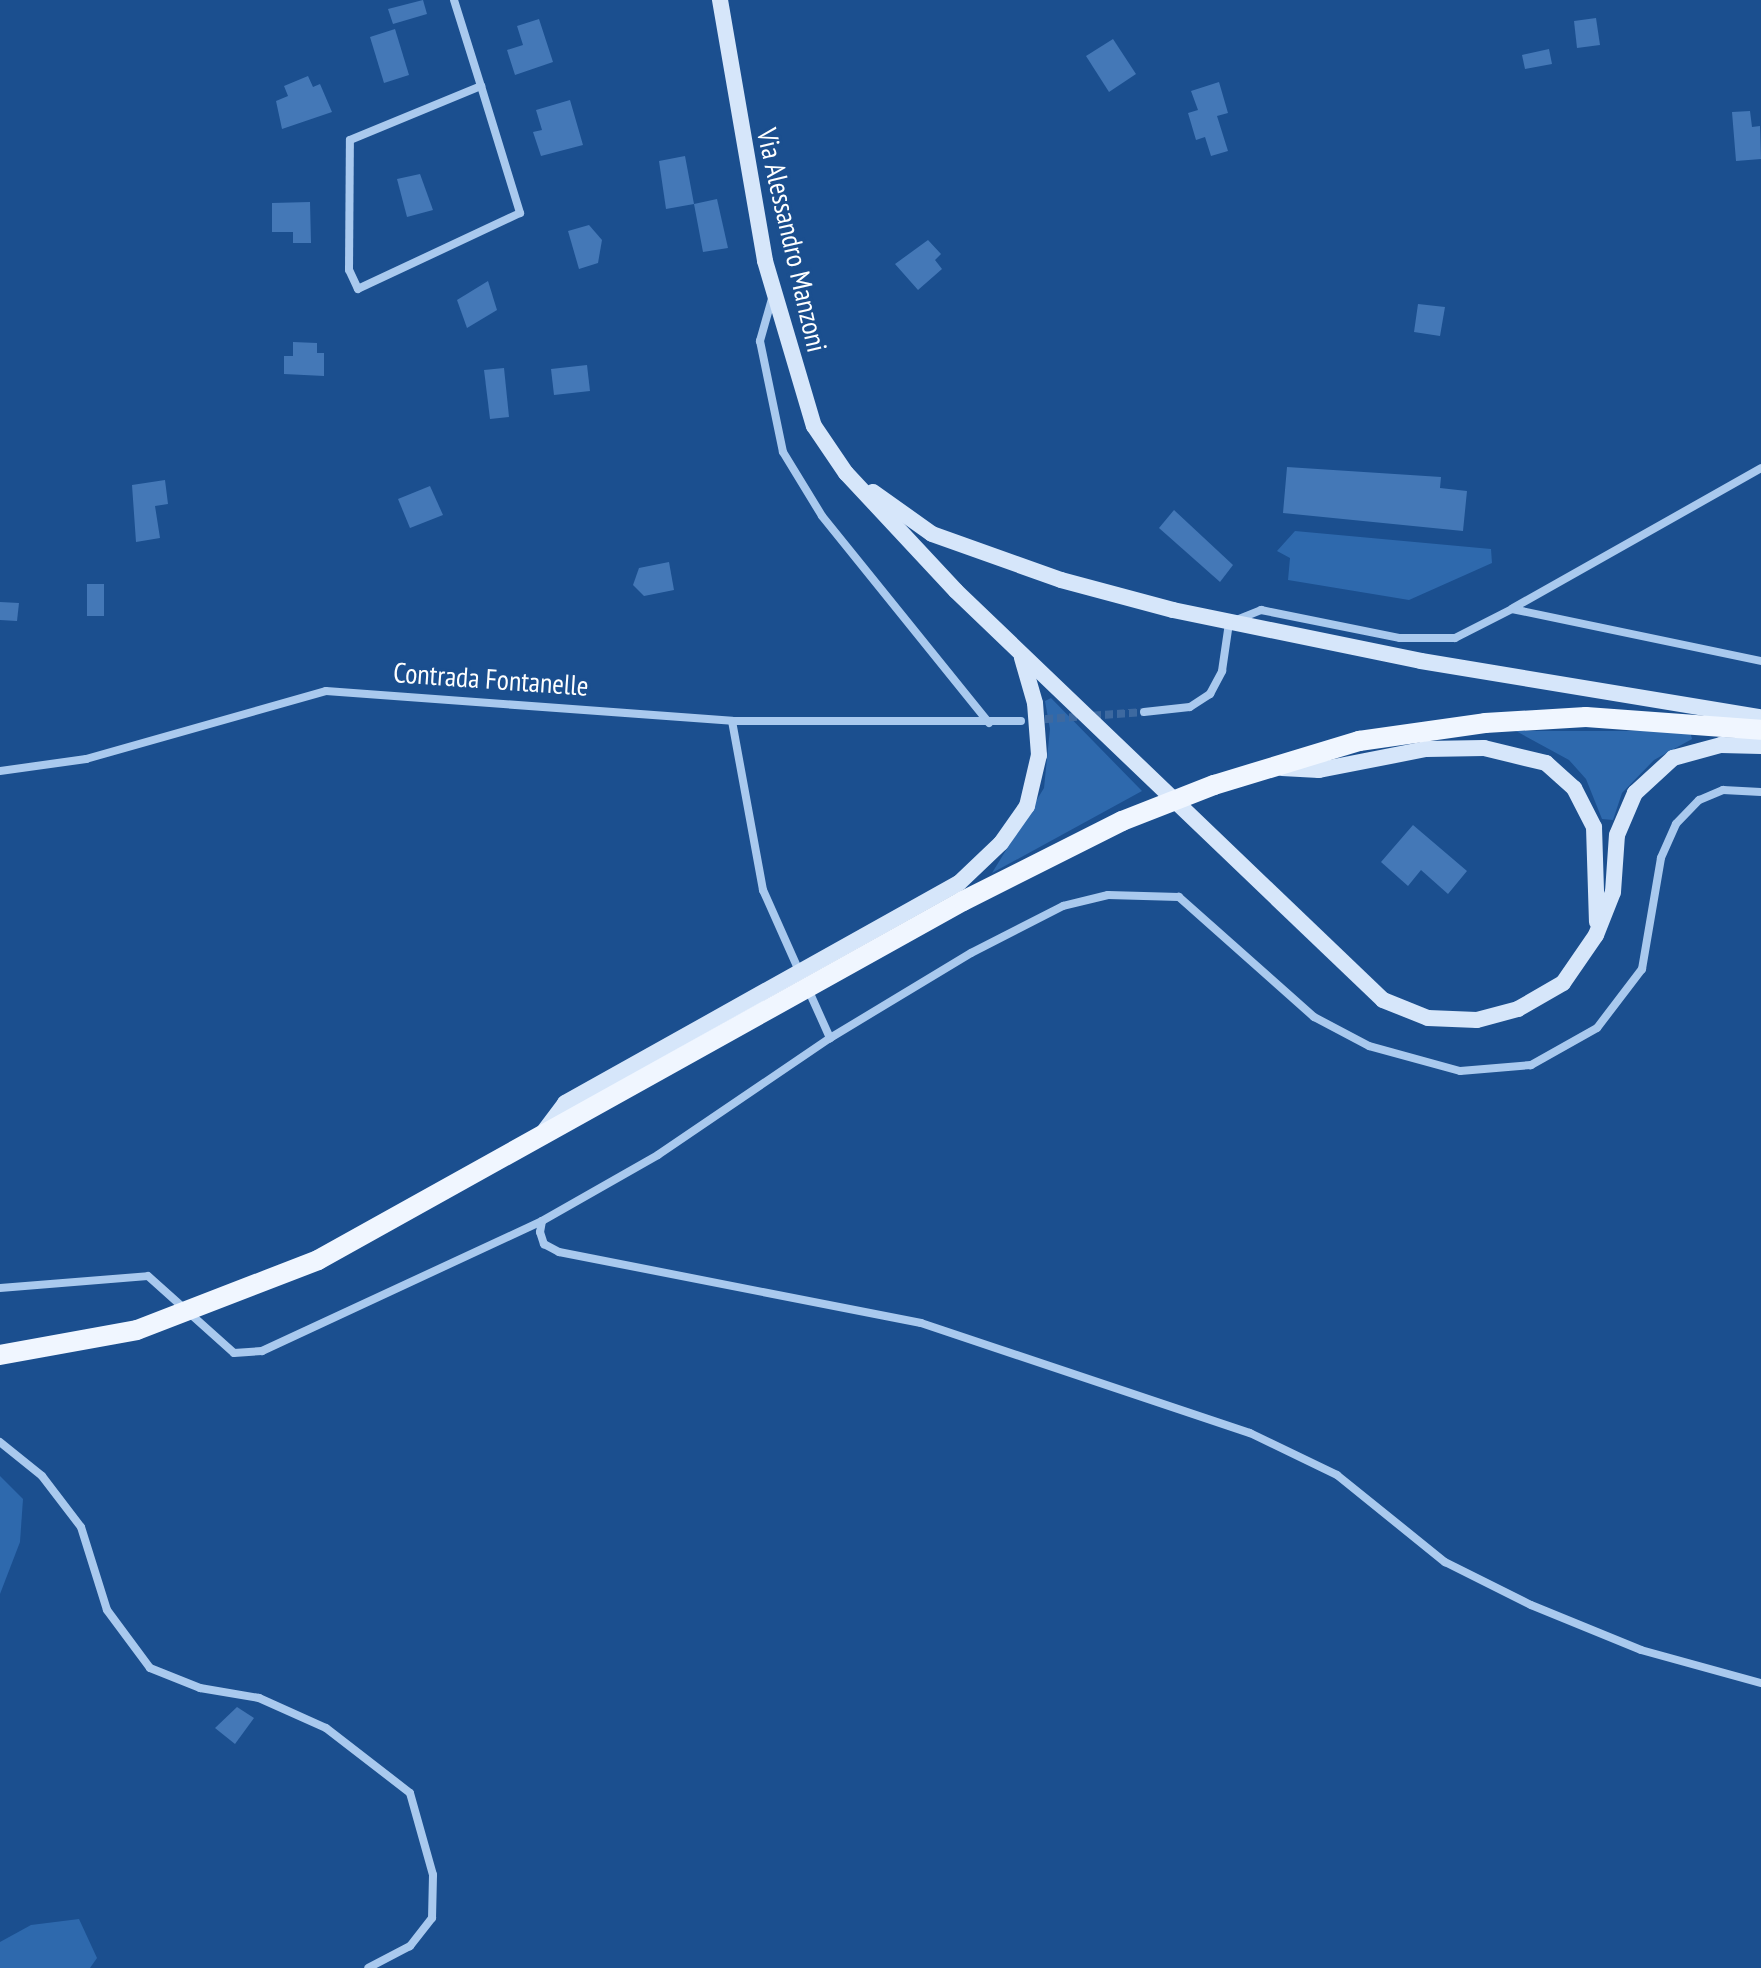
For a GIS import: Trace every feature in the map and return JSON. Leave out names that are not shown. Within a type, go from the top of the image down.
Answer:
[{"type":"main road","name":"Via Alessandro Manzoni","points":[[708,0],[725,55],[773,295],[814,426],[846,473]]},
{"type":"main road","name":"Via Alessandro Manzoni","points":[[720,0],[725,55]]},
{"type":"main road","points":[[846,473],[932,534],[1061,580],[1229,623],[1761,717]]},
{"type":"main road","points":[[846,473],[1021,657],[1383,1000],[1428,1018],[1477,1020],[1518,1009],[1563,983],[1596,935],[1613,892],[1617,835],[1635,793],[1673,758],[1721,745],[1761,746]]},
{"type":"main road","points":[[541,1134],[565,1103],[959,883],[1001,843],[1027,806],[1039,755],[1035,703],[1021,657]]},
{"type":"main road","points":[[0,1355],[137,1330],[318,1260],[541,1134],[1029,868],[1122,821],[1272,767],[1359,741],[1485,723],[1586,717],[1761,730]]},
{"type":"main road","points":[[1272,767],[1319,770],[1377,755],[1455,748],[1484,748],[1546,763],[1574,788],[1594,827],[1596,935]]},
{"type":"street","points":[[454,0],[481,86],[520,213],[358,289],[349,270],[350,140],[481,86]]},
{"type":"street","points":[[773,295],[760,341],[783,452],[822,516],[989,723]]},
{"type":"street","points":[[1144,712],[1190,707],[1210,694],[1222,671],[1229,623],[1261,610],[1400,638],[1455,638],[1761,468]]},
{"type":"street","points":[[1512,609],[1761,661]]},
{"type":"street","name":"Contrada Fontanelle","points":[[0,771],[86,759],[326,691],[732,721],[1021,721]]},
{"type":"street","points":[[732,721],[763,890],[784,942],[820,1010],[830,1038]]},
{"type":"street","points":[[0,1288],[148,1276],[234,1353],[262,1351],[542,1221],[658,1155],[830,1038],[971,953],[1063,906],[1162,892],[1203,914],[1314,1017],[1369,1046],[1460,1071],[1531,1065],[1597,1028],[1642,969],[1661,858],[1676,824],[1699,800],[1723,790],[1761,792]]},
{"type":"street","points":[[542,1221],[544,1244],[559,1252],[921,1323],[1250,1433],[1337,1475],[1445,1562],[1531,1605],[1641,1650],[1761,1683]]},
{"type":"street","points":[[0,1442],[42,1476],[81,1527],[107,1610],[150,1668],[200,1688],[259,1698],[326,1728],[410,1793],[433,1875],[432,1918],[410,1946],[368,1968]]},
{"type":"shaded area","points":[[1295,531],[1491,549],[1492,563],[1409,600],[1288,580],[1290,558],[1277,551]]},
{"type":"shaded area","points":[[1051,698],[1142,791],[992,873],[1044,788],[1050,729],[1045,701]]},
{"type":"shaded area","points":[[1516,731],[1690,731],[1692,739],[1654,760],[1622,793],[1613,820],[1602,819],[1586,779],[1569,760]]},
{"type":"shaded area","points":[[0,1476],[23,1499],[20,1542],[0,1594]]},
{"type":"shaded area","points":[[79,1919],[97,1958],[90,1968],[0,1968],[0,1942],[31,1925]]},
{"type":"building","points":[[423,0],[427,14],[393,24],[388,9]]},
{"type":"building","points":[[1596,18],[1600,45],[1577,48],[1574,21]]},
{"type":"building","points":[[539,19],[553,62],[515,75],[507,50],[523,45],[517,26]]},
{"type":"building","points":[[395,29],[409,75],[384,83],[370,37]]},
{"type":"building","points":[[1113,39],[1136,74],[1109,92],[1086,56]]},
{"type":"building","points":[[1549,49],[1552,64],[1525,69],[1522,55]]},
{"type":"building","points":[[308,76],[313,87],[320,84],[332,112],[282,129],[276,101],[288,96],[284,86]]},
{"type":"building","points":[[1219,82],[1228,113],[1217,116],[1228,151],[1211,156],[1205,137],[1196,140],[1188,113],[1198,110],[1191,91]]},
{"type":"building","points":[[570,100],[583,145],[541,156],[533,132],[542,130],[536,110]]},
{"type":"building","points":[[1750,111],[1752,127],[1760,126],[1761,159],[1736,161],[1732,112]]},
{"type":"building","points":[[685,156],[694,204],[666,209],[659,161]]},
{"type":"building","points":[[420,174],[433,210],[407,217],[397,179]]},
{"type":"building","points":[[717,199],[728,248],[703,252],[694,204]]},
{"type":"building","points":[[310,202],[311,243],[293,243],[293,232],[272,232],[272,203]]},
{"type":"building","points":[[589,225],[602,240],[598,263],[579,269],[568,231]]},
{"type":"building","points":[[928,240],[941,254],[935,260],[942,269],[918,290],[895,264]]},
{"type":"building","points":[[488,281],[497,310],[467,328],[457,300]]},
{"type":"building","points":[[1418,304],[1445,307],[1440,336],[1414,332]]},
{"type":"building","points":[[293,342],[317,343],[317,353],[324,353],[324,376],[284,374],[284,356],[293,356]]},
{"type":"building","points":[[587,365],[590,391],[554,395],[551,369]]},
{"type":"building","points":[[504,368],[509,417],[490,419],[484,370]]},
{"type":"building","points":[[1287,467],[1441,477],[1440,488],[1467,491],[1463,531],[1283,513]]},
{"type":"building","points":[[165,480],[168,504],[155,506],[160,538],[136,542],[132,485]]},
{"type":"building","points":[[430,486],[443,515],[410,528],[398,499]]},
{"type":"building","points":[[1174,510],[1233,565],[1220,582],[1159,528]]},
{"type":"building","points":[[669,562],[674,590],[644,596],[633,585],[639,568]]},
{"type":"building","points":[[87,584],[104,584],[104,616],[87,616]]},
{"type":"building","points":[[0,602],[19,603],[17,621],[0,620]]},
{"type":"building","points":[[1413,825],[1467,871],[1448,894],[1421,870],[1408,886],[1381,862]]},
{"type":"building","points":[[237,1707],[254,1718],[235,1744],[215,1728]]},
{"type":"tunnel","points":[[1033,720],[1144,712]]}]
